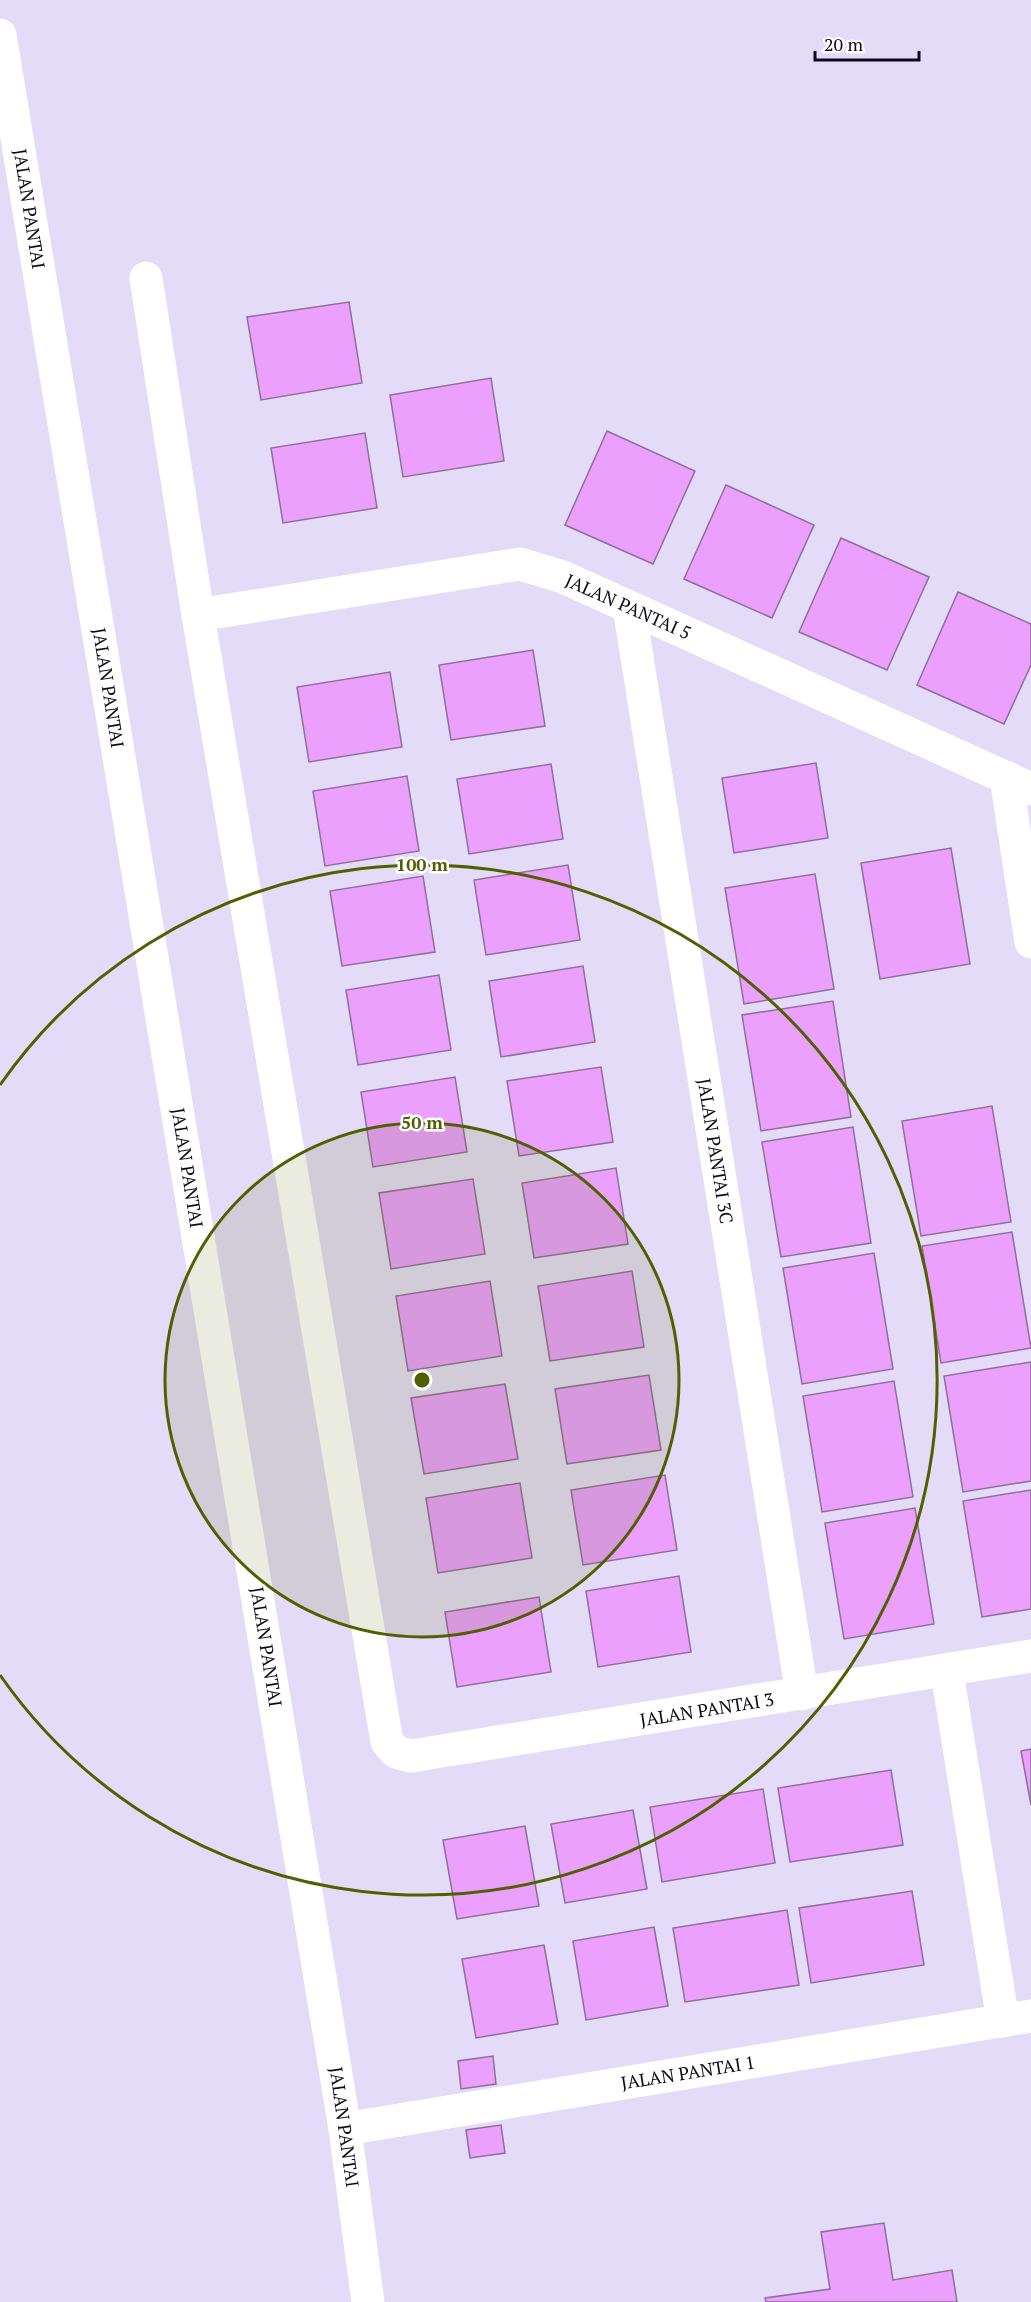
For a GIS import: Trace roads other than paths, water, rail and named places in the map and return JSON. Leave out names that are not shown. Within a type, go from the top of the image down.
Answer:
[{"type":"street","name":"JALAN PANTAI","points":[[0,35],[345,2129],[368,2302]]},
{"type":"street","points":[[146,278],[198,615]]},
{"type":"street","name":"JALAN PANTAI 5","points":[[198,615],[520,564],[563,577],[1018,783]]},
{"type":"street","name":"JALAN PANTAI 3C","points":[[628,607],[802,1694]]},
{"type":"street","name":"JALAN PANTAI 3","points":[[198,615],[387,1742],[396,1752],[411,1756],[947,1672],[1031,1656]]},
{"type":"street","points":[[1018,783],[1031,942]]},
{"type":"street","points":[[947,1672],[1017,2018]]},
{"type":"street","name":"JALAN PANTAI 1","points":[[345,2129],[1017,2018]]}]
